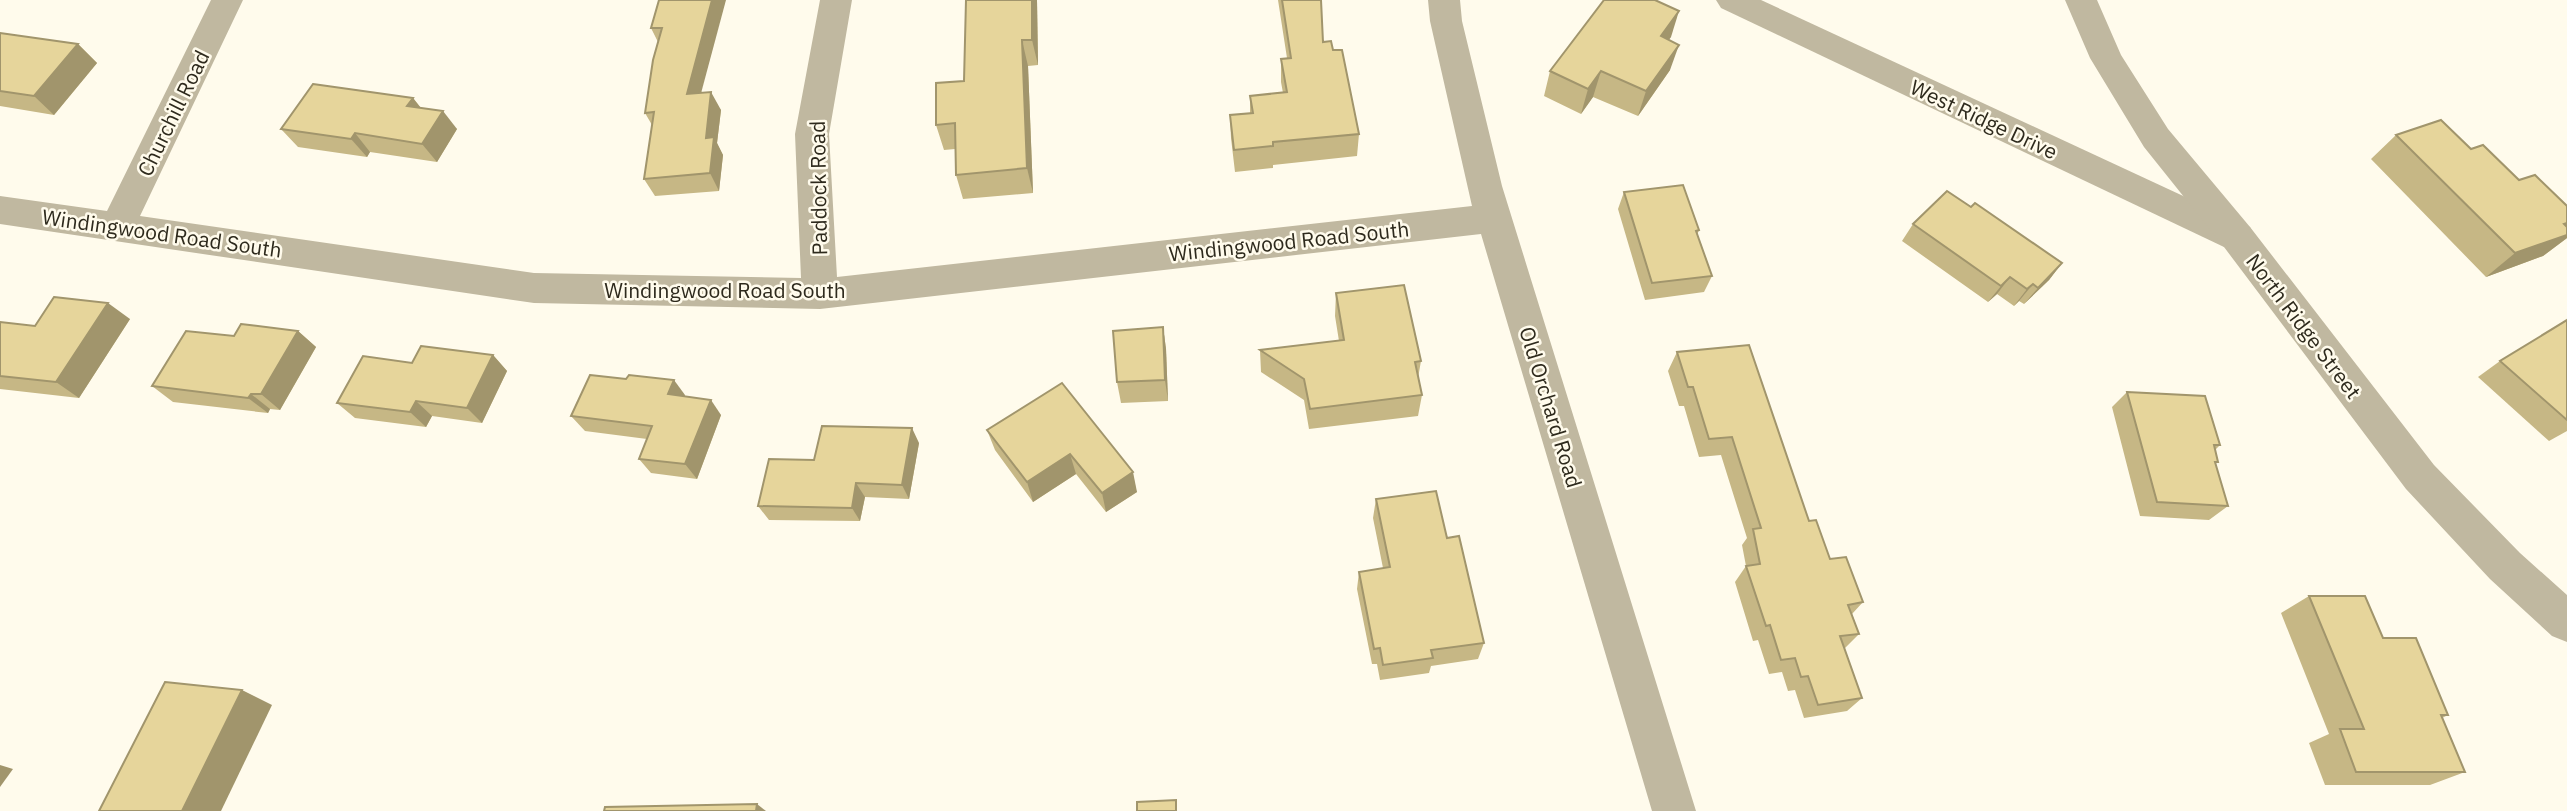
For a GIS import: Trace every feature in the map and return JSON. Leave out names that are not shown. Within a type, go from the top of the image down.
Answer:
[{"type":"street","name":"Churchill Road","points":[[118,225],[228,0]]},
{"type":"street","name":"Paddock Road","points":[[820,294],[812,134],[836,0]]},
{"type":"street","name":"Old Orchard Road","points":[[1444,0],[1446,21],[1493,218],[1674,811]]},
{"type":"street","name":"West Ridge Drive","points":[[1732,0],[2237,237]]},
{"type":"street","name":"North Ridge Street","points":[[2081,0],[2106,58],[2157,138],[2237,237],[2420,477],[2505,566],[2567,622]]},
{"type":"street","name":"Windingwood Road South","points":[[0,210],[118,225],[534,288],[820,294],[1493,218]]},
{"type":"building","points":[[659,0],[712,0],[687,94],[711,92],[706,138],[714,137],[710,173],[644,179],[654,112],[645,113],[653,60],[662,28],[651,28]]},
{"type":"building","points":[[966,0],[1032,0],[1032,40],[1022,40],[1027,168],[956,175],[955,123],[936,125],[936,83],[964,81]]},
{"type":"building","points":[[1282,0],[1321,0],[1323,42],[1331,41],[1333,50],[1342,50],[1359,134],[1273,142],[1273,146],[1234,150],[1230,115],[1253,113],[1250,96],[1287,92],[1281,59],[1291,58]]},
{"type":"building","points":[[1604,0],[1655,0],[1679,11],[1661,36],[1679,45],[1646,91],[1601,71],[1588,89],[1550,71]]},
{"type":"building","points":[[0,33],[78,44],[34,96],[0,91]]},
{"type":"building","points":[[313,84],[413,98],[407,106],[443,111],[422,144],[355,133],[351,139],[281,129]]},
{"type":"building","points":[[2441,120],[2471,149],[2483,145],[2519,180],[2535,175],[2567,206],[2567,223],[2564,224],[2567,227],[2567,235],[2515,253],[2396,135]]},
{"type":"building","points":[[1683,185],[1712,276],[1652,283],[1624,192]]},
{"type":"building","points":[[1947,191],[1971,207],[1975,203],[2062,263],[2038,288],[2033,284],[2027,289],[2010,277],[2001,286],[1913,224]]},
{"type":"building","points":[[1404,285],[1421,361],[1415,362],[1422,395],[1310,409],[1304,379],[1260,350],[1344,340],[1336,293]]},
{"type":"building","points":[[54,297],[108,303],[56,382],[0,376],[0,322],[35,326]]},
{"type":"building","points":[[2567,320],[2567,420],[2500,361]]},
{"type":"building","points":[[241,324],[298,331],[261,394],[251,394],[248,398],[152,386],[186,331],[234,336]]},
{"type":"building","points":[[1163,327],[1165,380],[1117,382],[1113,331]]},
{"type":"building","points":[[1749,345],[1809,521],[1816,520],[1830,559],[1846,557],[1863,602],[1848,605],[1859,634],[1840,636],[1862,698],[1818,705],[1808,676],[1801,677],[1795,658],[1781,660],[1770,625],[1766,626],[1746,566],[1760,564],[1753,529],[1761,528],[1732,437],[1709,439],[1693,387],[1688,387],[1677,352]]},
{"type":"building","points":[[421,346],[493,355],[467,408],[416,401],[410,412],[337,403],[363,356],[412,363]]},
{"type":"building","points":[[590,375],[626,379],[629,375],[674,380],[668,394],[711,400],[685,464],[639,459],[652,426],[571,416]]},
{"type":"building","points":[[1062,383],[1133,472],[1102,493],[1070,454],[1027,482],[987,430]]},
{"type":"building","points":[[2127,392],[2205,396],[2220,445],[2214,445],[2218,462],[2215,462],[2228,506],[2157,502]]},
{"type":"building","points":[[822,426],[912,428],[902,485],[856,483],[852,508],[758,506],[769,459],[814,460]]},
{"type":"building","points":[[1436,491],[1447,538],[1459,536],[1484,643],[1431,650],[1433,658],[1383,665],[1380,648],[1374,649],[1359,572],[1390,567],[1376,499]]},
{"type":"building","points":[[2309,596],[2365,596],[2383,638],[2416,638],[2448,715],[2441,715],[2465,772],[2356,772],[2340,729],[2364,729]]},
{"type":"building","points":[[165,682],[242,690],[182,811],[99,811]]},
{"type":"building","points":[[1176,800],[1176,811],[1137,811],[1137,802]]},
{"type":"building","points":[[757,804],[756,811],[604,811],[605,807]]}]
